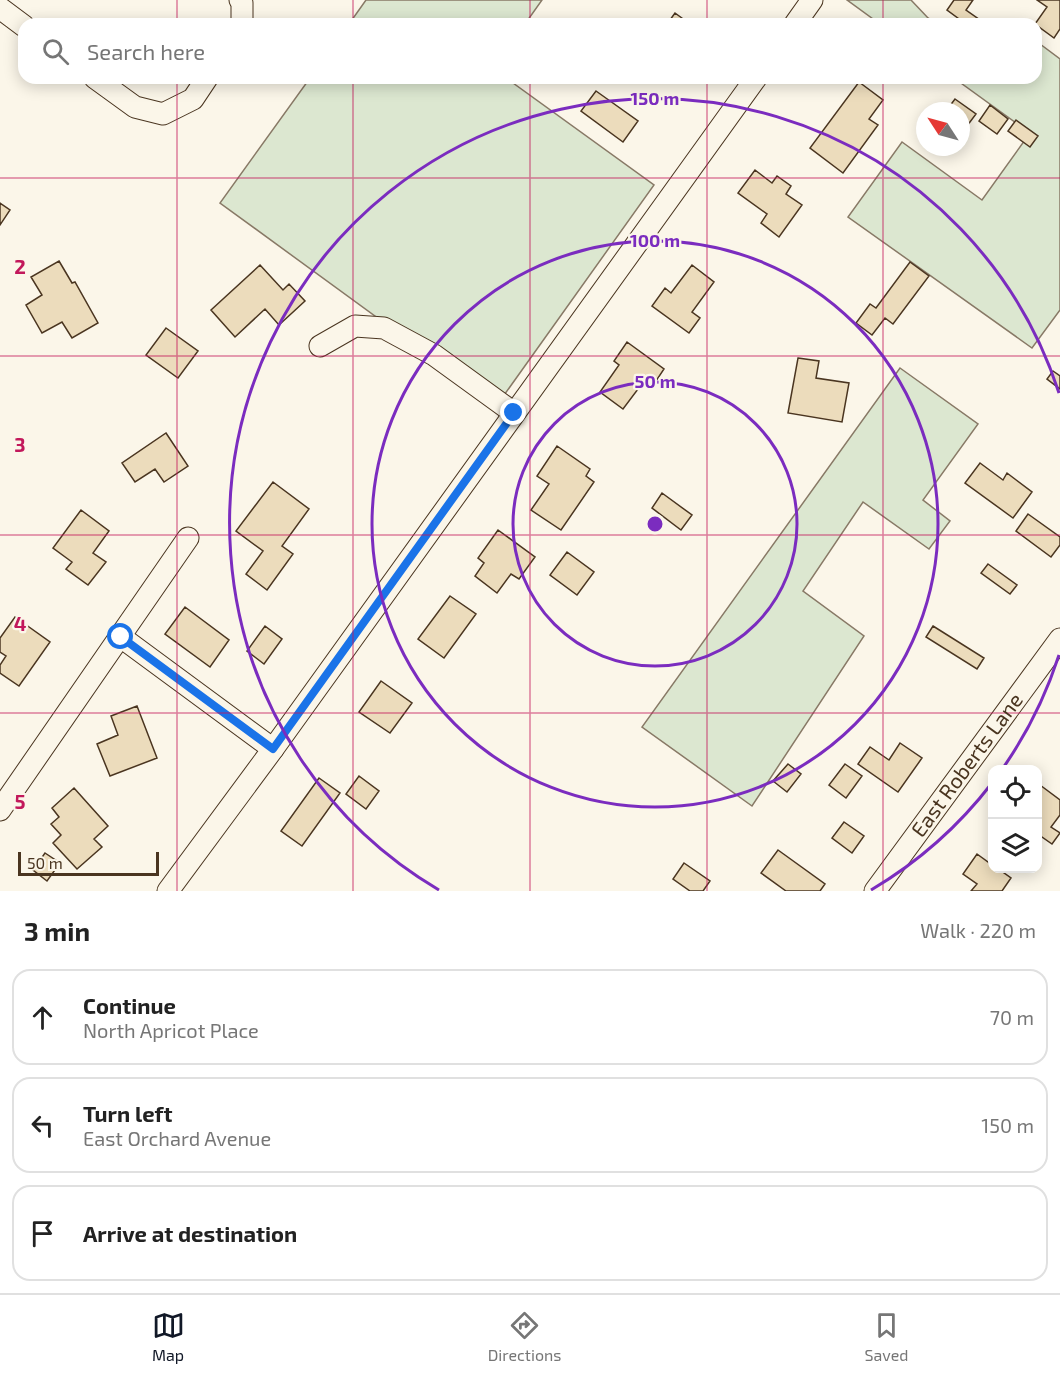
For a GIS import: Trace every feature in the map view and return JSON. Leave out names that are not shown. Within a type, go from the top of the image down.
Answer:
[{"type":"street","points":[[240,0],[242,18]]},
{"type":"street","points":[[799,18],[812,0]]},
{"type":"street","points":[[0,9],[18,22]]},
{"type":"street","points":[[104,84],[135,106],[163,114],[193,99],[203,84]]},
{"type":"street","points":[[168,891],[273,749],[752,84]]},
{"type":"street","points":[[320,346],[355,326],[384,328],[434,355],[514,413]]},
{"type":"street","points":[[0,810],[188,538]]},
{"type":"street","points":[[121,637],[273,749]]},
{"type":"street","name":"East Roberts Lane","points":[[875,891],[1060,639]]},
{"type":"green space","points":[[366,0],[542,0],[529,18],[353,18]]},
{"type":"green space","points":[[847,0],[911,0],[928,18],[872,18]]},
{"type":"green space","points":[[1042,46],[1060,59],[1060,310],[1032,348],[848,217],[902,142],[916,152],[916,156],[921,156],[982,200],[1030,133],[962,84],[1042,84]]},
{"type":"green space","points":[[306,84],[514,84],[654,185],[497,405],[220,203]]},
{"type":"green space","points":[[900,368],[978,424],[923,500],[950,521],[929,549],[863,502],[803,591],[864,636],[752,806],[642,727]]},
{"type":"building","points":[[954,0],[973,0],[966,10],[977,18],[958,18],[947,10]]},
{"type":"building","points":[[1037,0],[1060,0],[1060,29],[1054,38],[1042,29],[1042,18],[1039,18],[1047,7]]},
{"type":"building","points":[[675,13],[682,18],[671,18]]},
{"type":"building","points":[[858,84],[862,84],[883,100],[869,119],[878,125],[843,173],[810,148]]},
{"type":"building","points":[[596,91],[638,121],[623,142],[581,111]]},
{"type":"building","points":[[990,105],[1008,119],[997,134],[979,121]]},
{"type":"building","points":[[970,110],[976,114],[970,122]]},
{"type":"building","points":[[1016,120],[1038,136],[1030,147],[1008,131]]},
{"type":"building","points":[[755,170],[772,183],[777,176],[791,186],[786,194],[802,205],[779,237],[761,223],[767,214],[738,193]]},
{"type":"building","points":[[0,203],[10,210],[0,225]]},
{"type":"building","points":[[59,261],[72,283],[75,282],[98,323],[72,338],[62,322],[42,333],[26,305],[42,295],[31,277]]},
{"type":"building","points":[[910,262],[929,276],[893,324],[885,318],[872,335],[856,323],[870,304],[876,308]]},
{"type":"building","points":[[260,265],[283,290],[289,284],[305,301],[279,325],[265,309],[235,337],[211,310]]},
{"type":"building","points":[[692,265],[714,282],[692,312],[700,318],[689,333],[652,306],[665,288],[671,293]]},
{"type":"building","points":[[166,328],[198,351],[178,378],[146,355]]},
{"type":"building","points":[[627,342],[664,369],[652,387],[644,381],[623,409],[600,392],[619,365],[614,361]]},
{"type":"building","points":[[798,358],[819,361],[816,378],[849,383],[842,422],[788,413]]},
{"type":"building","points":[[1053,371],[1060,376],[1060,389],[1047,379]]},
{"type":"building","points":[[166,433],[188,466],[164,482],[155,469],[135,482],[122,463]]},
{"type":"building","points":[[557,446],[590,469],[586,476],[594,482],[561,530],[531,510],[549,484],[537,476]]},
{"type":"building","points":[[980,463],[1003,480],[1007,473],[1032,492],[1013,518],[965,483]]},
{"type":"building","points":[[273,482],[309,509],[282,546],[293,554],[267,590],[246,574],[263,551],[236,531]]},
{"type":"building","points":[[662,493],[692,515],[681,530],[652,508]]},
{"type":"building","points":[[81,510],[109,531],[93,553],[106,562],[88,585],[66,569],[72,562],[53,548]]},
{"type":"building","points":[[1028,514],[1060,537],[1060,545],[1051,557],[1016,531]]},
{"type":"building","points":[[498,530],[535,557],[519,579],[511,574],[497,593],[475,576],[484,563],[478,558]]},
{"type":"building","points":[[567,552],[594,572],[577,595],[550,575]]},
{"type":"building","points":[[988,564],[1017,585],[1010,594],[981,573]]},
{"type":"building","points":[[450,596],[476,614],[444,658],[418,639]]},
{"type":"building","points":[[185,607],[229,640],[210,667],[165,634]]},
{"type":"building","points":[[15,617],[50,642],[19,686],[0,673],[0,665],[6,656],[0,652],[0,638]]},
{"type":"building","points":[[265,626],[282,639],[264,664],[247,651]]},
{"type":"building","points":[[933,626],[984,658],[977,669],[926,637]]},
{"type":"building","points":[[381,681],[412,703],[390,733],[359,712]]},
{"type":"building","points":[[137,706],[157,758],[110,776],[97,744],[118,735],[111,716]]},
{"type":"building","points":[[900,743],[922,758],[898,792],[858,764],[870,747],[889,760]]},
{"type":"building","points":[[788,764],[801,774],[787,792],[773,781]]},
{"type":"building","points":[[845,764],[862,776],[846,798],[829,785]]},
{"type":"building","points":[[359,776],[379,791],[366,809],[346,794]]},
{"type":"building","points":[[319,778],[340,793],[302,846],[281,831]]},
{"type":"building","points":[[1042,786],[1060,800],[1060,815],[1051,827],[1060,833],[1052,844],[1042,837]]},
{"type":"building","points":[[74,788],[108,826],[94,839],[102,847],[77,869],[53,843],[61,835],[51,824],[59,817],[52,808]]},
{"type":"building","points":[[844,822],[864,836],[852,853],[832,838]]},
{"type":"building","points":[[778,850],[825,884],[820,891],[786,891],[761,873]]},
{"type":"building","points":[[45,853],[60,863],[47,881],[33,870]]},
{"type":"building","points":[[977,854],[988,862],[988,873],[1004,873],[1011,878],[1002,891],[971,891],[977,884],[963,874]]},
{"type":"building","points":[[684,863],[710,881],[703,891],[690,891],[673,879]]},
{"type":"route","points":[[121,637],[273,749],[514,413]]}]
